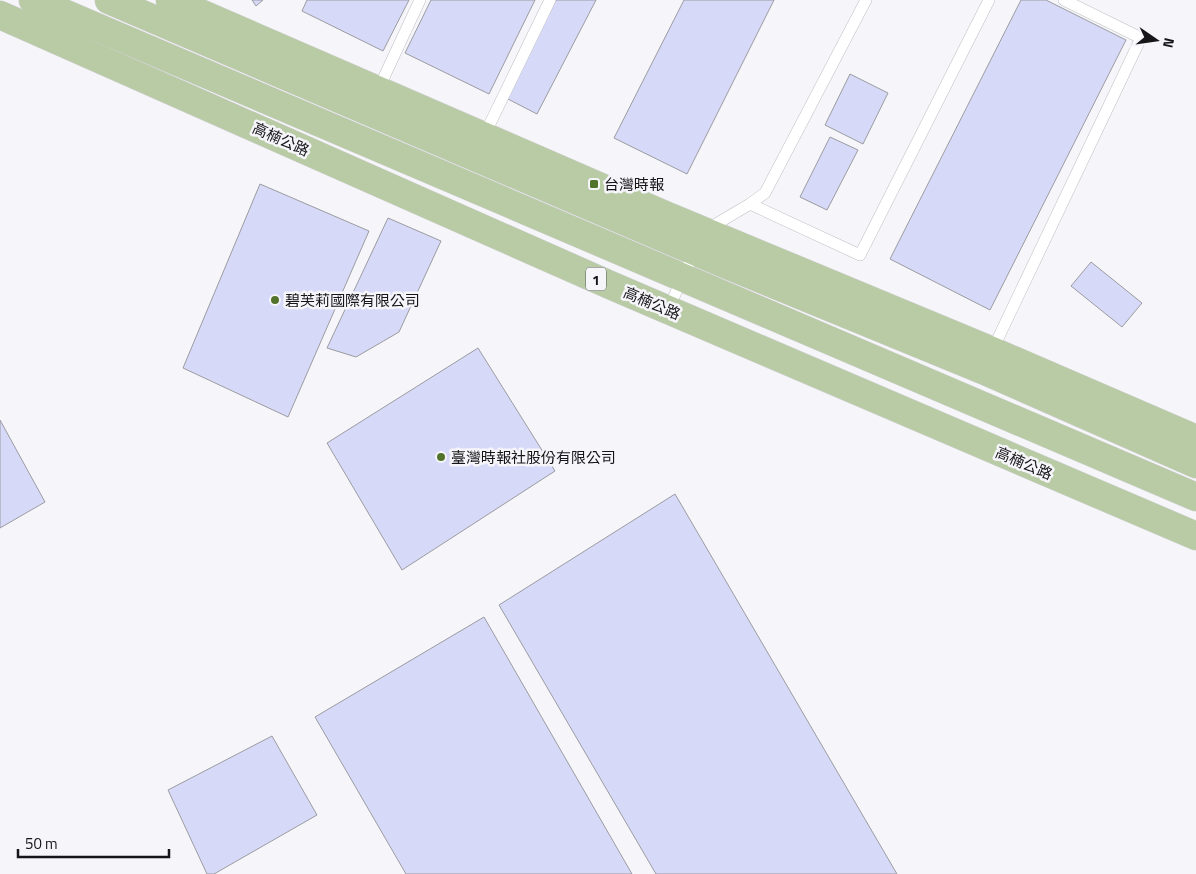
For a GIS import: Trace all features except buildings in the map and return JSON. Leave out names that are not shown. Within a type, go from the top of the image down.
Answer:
[{"type":"main road","name":"高楠公路","points":[[33,0],[1196,497]]},
{"type":"main road","points":[[109,0],[699,241],[992,351],[1196,439]]},
{"type":"main road","points":[[170,0],[484,136],[699,241],[1196,464]]},
{"type":"main road","name":"高楠公路","points":[[0,15],[668,310],[1196,536]]},
{"type":"lane","points":[[378,90],[420,0]]},
{"type":"lane","points":[[484,136],[550,0]]},
{"type":"lane","points":[[668,310],[699,241],[765,193],[866,0]]},
{"type":"lane","points":[[750,204],[860,255],[989,0]]},
{"type":"lane","points":[[992,351],[1141,38],[1064,0]]},
{"type":"place","name":"台灣時報","points":[[594,184]]},
{"type":"place","name":"碧芙莉國際有限公司","points":[[275,300]]},
{"type":"place","name":"臺灣時報社股份有限公司","points":[[441,457]]}]
